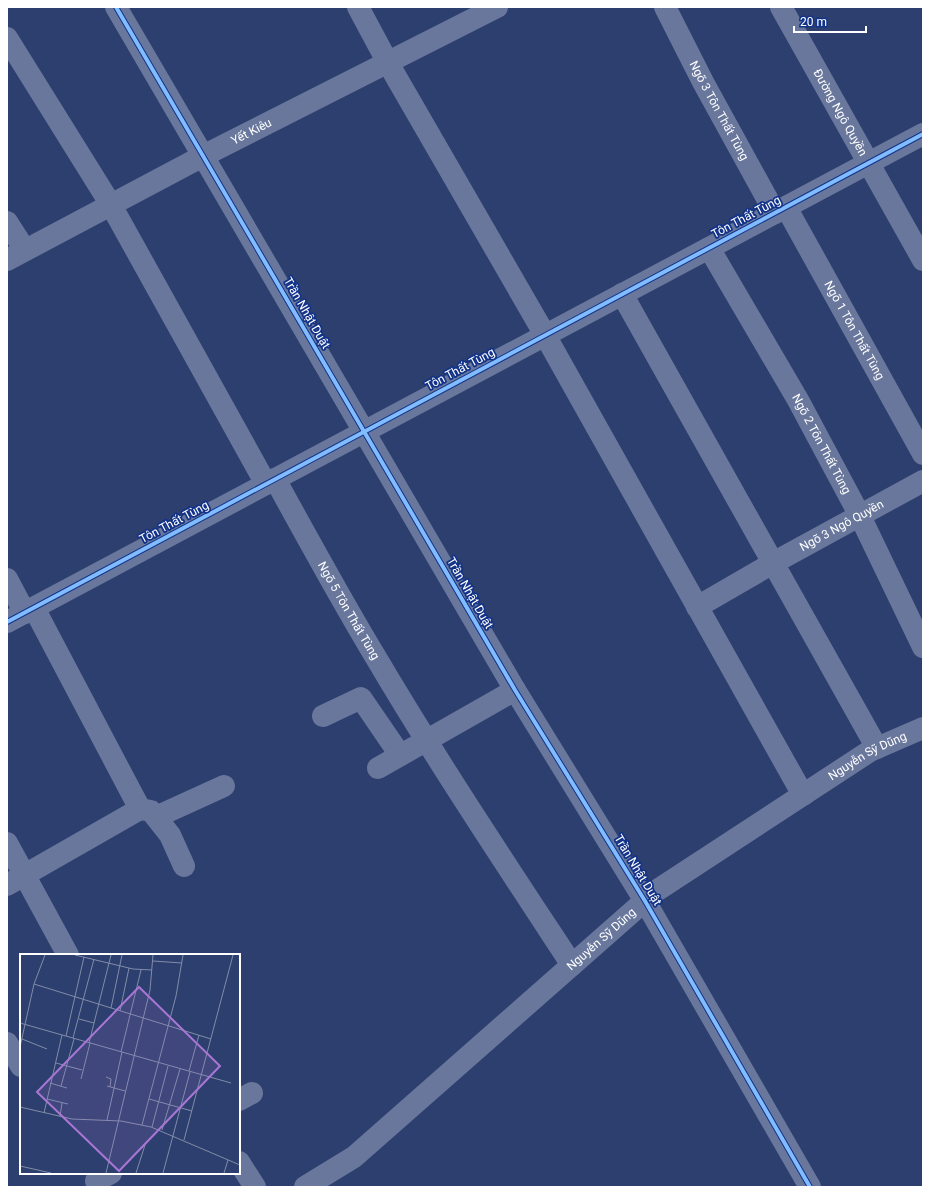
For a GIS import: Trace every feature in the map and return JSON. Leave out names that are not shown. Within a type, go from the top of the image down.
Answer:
[{"type":"street","name":"Trần Nhật Duật","points":[[116,7],[515,690],[645,901],[810,1187]]},
{"type":"street","points":[[358,7],[388,63],[545,335],[803,795]]},
{"type":"street","name":"Yết Kiêu","points":[[16,255],[204,156],[497,7]]},
{"type":"street","name":"Ngõ 3 Tôn Thất Tùng","points":[[665,7],[703,82],[780,210]]},
{"type":"street","name":"Đường Ngô Quyền","points":[[781,7],[923,260]]},
{"type":"street","name":"Ngõ 5 Tôn Thất Tùng","points":[[7,38],[111,205],[271,482],[375,657],[426,740],[572,965]]},
{"type":"street","name":"Tôn Thất Tùng","points":[[22,614],[923,134]]},
{"type":"street","name":"Ngõ 1 Tôn Thất Tùng","points":[[780,210],[923,454]]},
{"type":"street","points":[[7,222],[16,255]]},
{"type":"street","name":"Ngõ 2 Tôn Thất Tùng","points":[[709,248],[798,400],[860,516],[923,647]]},
{"type":"street","points":[[622,294],[877,748]]},
{"type":"street","name":"Ngõ 3 Ngô Quyền","points":[[697,607],[773,563],[917,485]]},
{"type":"street","points":[[7,579],[22,614],[148,813],[170,835],[184,866]]},
{"type":"street","points":[[378,768],[515,690]]},
{"type":"street","points":[[323,716],[361,698],[400,755]]},
{"type":"street","name":"Nguyễn Sỹ Dũng","points":[[305,1187],[354,1157],[656,890],[870,751],[923,728]]},
{"type":"street","points":[[16,880],[148,813],[224,786]]},
{"type":"street","points":[[7,843],[16,880],[67,954]]},
{"type":"street","points":[[7,1030],[7,1039]]},
{"type":"street","points":[[7,1043],[20,1064]]},
{"type":"street","points":[[240,1164],[255,1187]]},
{"type":"cycle path","points":[[116,7],[515,690],[645,901],[810,1187]]},
{"type":"cycle path","points":[[7,622],[923,134]]}]
